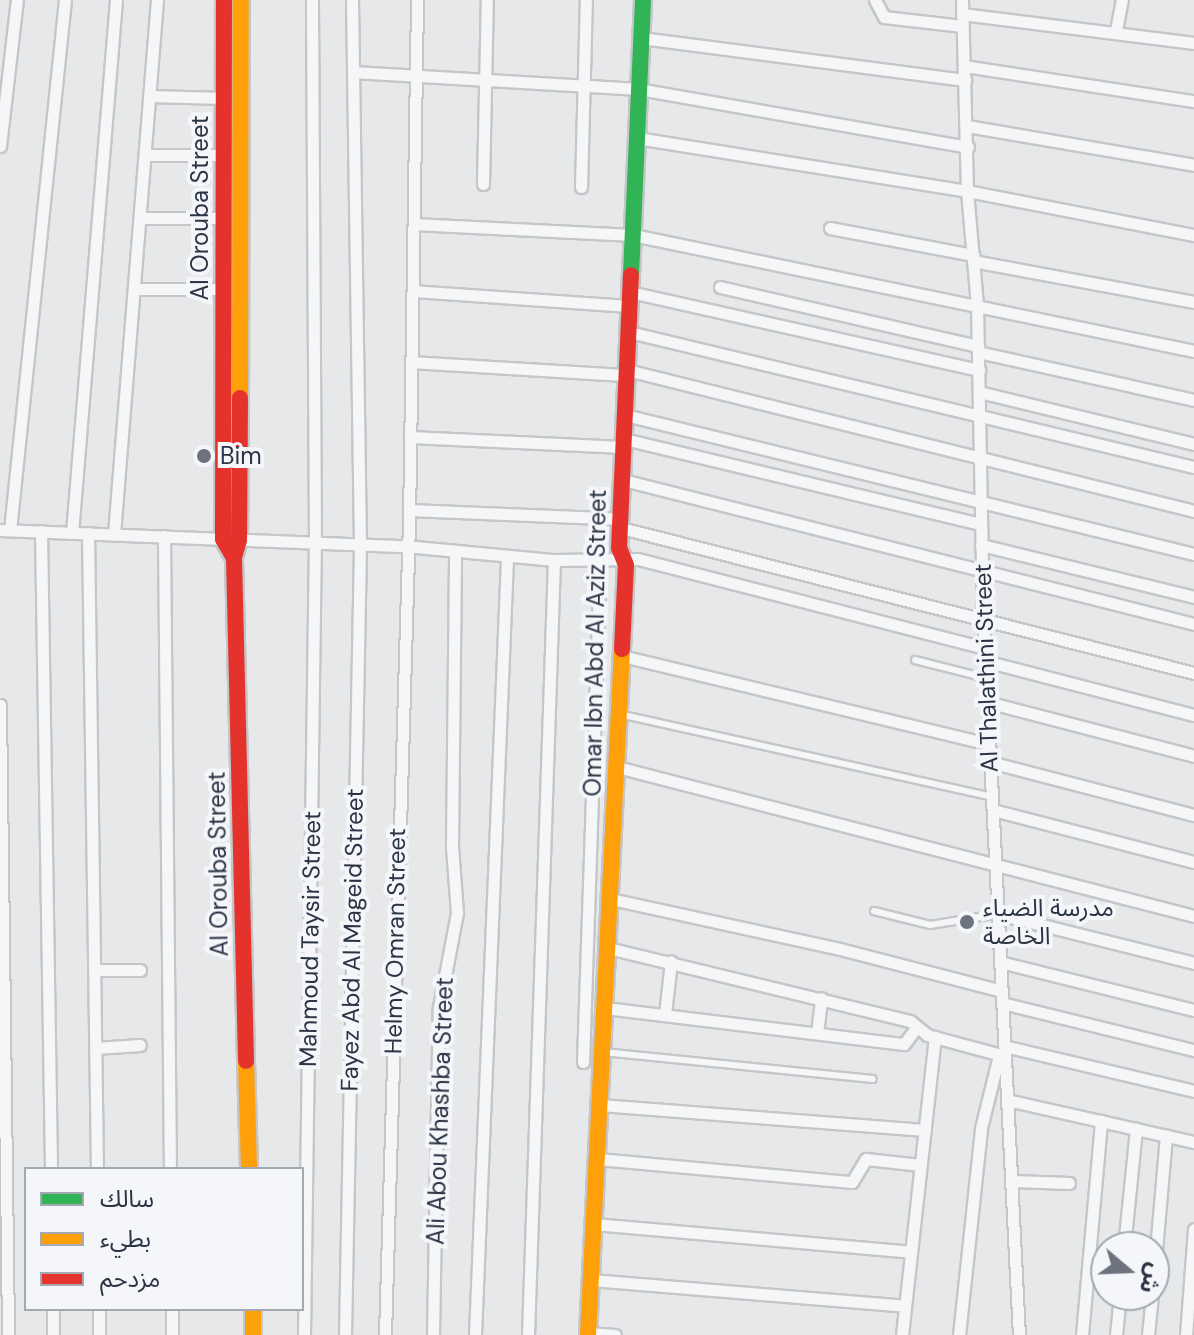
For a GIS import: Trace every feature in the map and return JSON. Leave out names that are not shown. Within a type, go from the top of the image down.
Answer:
[{"type":"street","points":[[0,146],[17,0]]},
{"type":"street","points":[[65,0],[5,530],[405,546],[507,558],[646,561],[984,648]]},
{"type":"street","points":[[72,533],[116,0]]},
{"type":"street","points":[[114,534],[157,0]]},
{"type":"street","name":"Al Orouba Street","points":[[224,0],[224,289],[249,1167]]},
{"type":"street","name":"Al Orouba Street","points":[[231,539],[241,0]]},
{"type":"street","name":"Mahmoud Taysir Street","points":[[304,1335],[315,542],[312,0]]},
{"type":"street","name":"Fayez Abd Al Mageid Street","points":[[345,1335],[360,545],[352,0]]},
{"type":"street","name":"Helmy Omran Street","points":[[385,1335],[405,546],[409,510],[417,0]]},
{"type":"street","points":[[483,184],[487,0]]},
{"type":"street","points":[[581,187],[586,0]]},
{"type":"street","name":"Omar Ibn Abd Al Aziz Street","points":[[588,1334],[626,561],[619,548],[643,0]]},
{"type":"street","points":[[875,0],[884,17],[1116,30],[1194,43]]},
{"type":"street","name":"Al Thalathini Street","points":[[962,0],[967,191],[977,306],[984,648],[1019,1335]]},
{"type":"street","points":[[1116,30],[1122,0]]},
{"type":"street","points":[[641,38],[965,80]]},
{"type":"street","points":[[964,66],[1194,101]]},
{"type":"street","points":[[353,72],[639,89],[968,147]]},
{"type":"street","points":[[149,96],[224,98]]},
{"type":"street","points":[[967,126],[1194,165]]},
{"type":"street","points":[[637,138],[967,191],[1194,235]]},
{"type":"street","points":[[145,155],[224,155]]},
{"type":"street","points":[[140,218],[224,218]]},
{"type":"street","points":[[414,224],[633,235],[1194,351]]},
{"type":"street","points":[[830,228],[1194,302]]},
{"type":"street","points":[[720,287],[1194,400]]},
{"type":"street","points":[[134,289],[224,289]]},
{"type":"street","points":[[413,291],[630,299],[979,370]]},
{"type":"street","points":[[629,332],[1194,467]]},
{"type":"street","points":[[412,362],[627,372],[1194,511]]},
{"type":"street","points":[[979,392],[1194,444]]},
{"type":"street","points":[[625,415],[1194,554]]},
{"type":"street","points":[[410,437],[624,443],[981,524]]},
{"type":"street","points":[[623,480],[1194,624]]},
{"type":"street","points":[[409,510],[621,524],[1194,673]]},
{"type":"street","points":[[41,531],[51,1167]]},
{"type":"street","points":[[88,533],[97,1167]]},
{"type":"street","points":[[164,536],[170,1167]]},
{"type":"street","points":[[981,545],[1194,597]]},
{"type":"street","name":"Ali Abou Khashba Street","points":[[433,1335],[439,1007],[457,913],[452,846],[455,554]]},
{"type":"street","points":[[475,1335],[507,558]]},
{"type":"street","points":[[528,1335],[554,560]]},
{"type":"street","points":[[583,1062],[600,561]]},
{"type":"street","points":[[622,656],[989,744]]},
{"type":"street","points":[[985,661],[1194,715]]},
{"type":"street","points":[[987,702],[1194,756]]},
{"type":"street","points":[[0,705],[8,1335]]},
{"type":"street","points":[[990,762],[1194,815]]},
{"type":"street","points":[[617,767],[1194,916]]},
{"type":"street","points":[[993,810],[1194,862]]},
{"type":"street","points":[[611,899],[840,949],[1194,1050]]},
{"type":"street","points":[[998,914],[1194,963]]},
{"type":"street","points":[[608,948],[910,1021],[916,1028],[935,1037],[1194,1091]]},
{"type":"street","points":[[665,1014],[671,961]]},
{"type":"street","points":[[1000,962],[1194,1010]]},
{"type":"street","points":[[94,970],[140,970]]},
{"type":"street","points":[[817,1033],[821,998]]},
{"type":"street","points":[[605,1008],[904,1044],[916,1028]]},
{"type":"street","points":[[902,1335],[935,1037]]},
{"type":"street","points":[[95,1048],[140,1045]]},
{"type":"street","points":[[959,1335],[981,1128],[1003,1052]]},
{"type":"street","points":[[1007,1100],[1194,1142]]},
{"type":"street","points":[[600,1105],[925,1130]]},
{"type":"street","points":[[1082,1335],[1101,1121]]},
{"type":"street","points":[[1126,1231],[1136,1129]]},
{"type":"street","points":[[1158,1231],[1166,1136]]},
{"type":"street","points":[[598,1159],[852,1182],[866,1159],[921,1165]]},
{"type":"street","points":[[1013,1181],[1069,1183]]},
{"type":"street","points":[[594,1224],[911,1252]]},
{"type":"street","points":[[1186,1335],[1194,1229]]},
{"type":"street","points":[[591,1280],[905,1306]]},
{"type":"street","points":[[53,1311],[53,1335]]},
{"type":"street","points":[[99,1311],[99,1335]]},
{"type":"street","points":[[172,1311],[172,1335]]},
{"type":"street","points":[[253,1311],[253,1335]]},
{"type":"street","points":[[1116,1335],[1118,1311]]},
{"type":"street","points":[[1148,1335],[1150,1311]]},
{"type":"street","points":[[588,1334],[615,1335]]},
{"type":"lane","points":[[915,660],[986,678]]},
{"type":"lane","points":[[619,714],[992,797]]},
{"type":"lane","points":[[874,911],[930,925],[998,914]]},
{"type":"lane","points":[[603,1052],[873,1079]]},
{"type":"traffic: fast","points":[[631,275],[643,0]]},
{"type":"traffic: slow","points":[[240,398],[241,0]]},
{"type":"traffic: slow","points":[[588,1335],[622,649]]},
{"type":"traffic: slow","points":[[246,1061],[249,1167]]},
{"type":"traffic: slow","points":[[253,1311],[253,1335]]},
{"type":"traffic: jam","points":[[224,0],[223,539],[234,558]]},
{"type":"traffic: jam","points":[[622,649],[626,565],[619,548],[631,275]]},
{"type":"traffic: jam","points":[[240,398],[239,540],[234,558],[246,1061]]},
{"type":"place","name":"Bim","points":[[204,456]]},
{"type":"place","name":"مدرسة الضياء الخاصة","points":[[967,922]]}]
